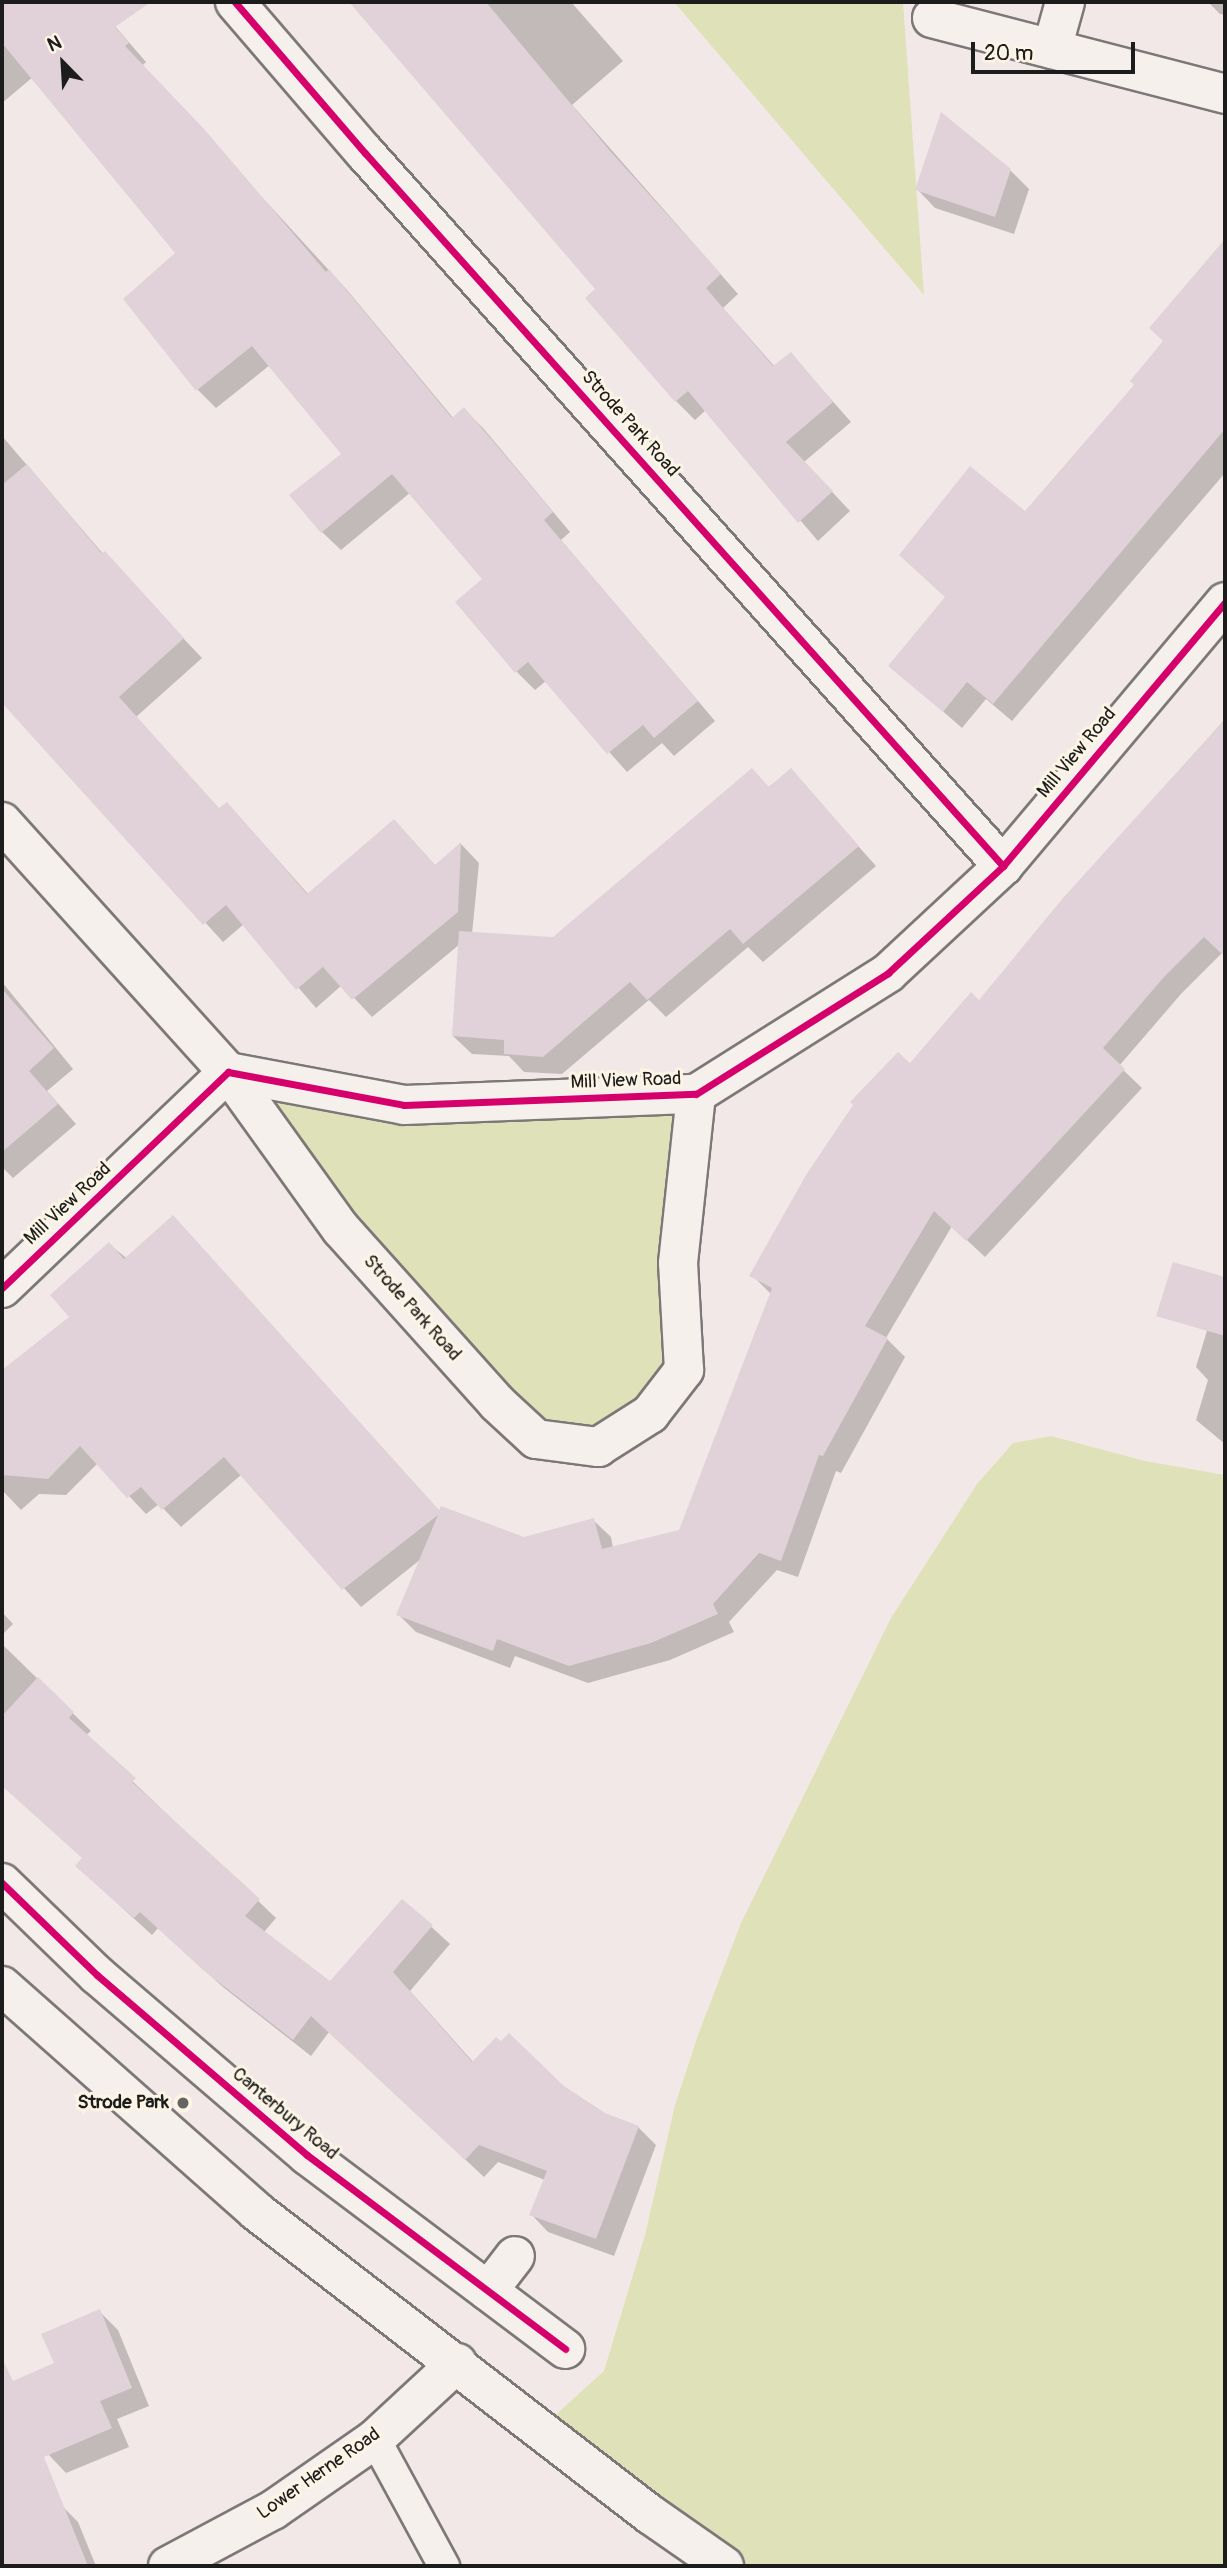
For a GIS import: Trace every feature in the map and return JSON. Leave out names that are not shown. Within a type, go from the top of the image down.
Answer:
[{"type":"street","name":"Strode Park Road","points":[[235,2],[365,153],[1003,866]]},
{"type":"street","points":[[1052,49],[1065,2]]},
{"type":"street","points":[[932,18],[1225,94]]},
{"type":"street","name":"Mill View Road","points":[[2,1288],[228,1072],[404,1105],[696,1094],[888,973],[1003,866],[1225,602]]},
{"type":"street","name":"Strode Park Road","points":[[2,822],[228,1072],[341,1229],[497,1403],[536,1438],[598,1447],[650,1413],[684,1370],[678,1263],[696,1094]]},
{"type":"street","name":"Canterbury Road","points":[[2,1883],[97,1975],[307,2155],[565,2349]]},
{"type":"street","points":[[2,1986],[256,2211],[457,2363],[651,2515],[724,2566]]},
{"type":"street","points":[[488,2291],[515,2256]]},
{"type":"street","name":"Lower Herne Road","points":[[168,2566],[273,2510],[375,2439],[457,2363]]},
{"type":"lane","points":[[375,2439],[444,2566]]},
{"type":"green space","points":[[674,2],[903,2],[924,295]]},
{"type":"green space","points":[[228,1072],[404,1105],[696,1094],[684,1370],[598,1447],[536,1439]]},
{"type":"green space","points":[[1051,1436],[1145,1461],[1225,1475],[1225,2566],[724,2566],[540,2429],[604,2371],[645,2235],[675,2105],[698,2035],[741,1923],[891,1618],[977,1484],[1013,1443]]},
{"type":"building","points":[[2,2],[151,2],[115,27],[129,43],[125,46],[205,130],[326,272],[329,269],[452,418],[464,407],[553,512],[544,520],[698,701],[654,738],[643,725],[607,754],[528,662],[515,673],[455,602],[482,579],[392,474],[321,533],[289,495],[341,454],[252,346],[196,391],[123,299],[175,253],[2,43]]},
{"type":"building","points":[[349,2],[486,2],[611,152],[721,274],[706,288],[773,366],[791,352],[833,402],[786,442],[833,491],[798,523],[688,391],[675,402],[585,298],[595,289]]},
{"type":"building","points":[[941,112],[1011,169],[995,217],[915,190]]},
{"type":"building","points":[[1225,239],[1225,429],[993,704],[967,682],[943,712],[888,666],[945,597],[899,555],[970,466],[1025,511],[1134,385],[1130,381],[1163,341],[1149,328]]},
{"type":"building","points":[[27,464],[102,554],[105,551],[184,638],[119,697],[219,808],[227,802],[307,894],[394,819],[435,865],[461,842],[458,912],[352,1000],[323,967],[296,990],[226,905],[203,925],[2,703],[2,485]]},
{"type":"building","points":[[1225,719],[1225,957],[1204,937],[1164,977],[1103,1048],[1125,1069],[966,1241],[934,1211],[865,1326],[888,1338],[823,1456],[819,1455],[781,1561],[759,1553],[713,1604],[718,1614],[651,1643],[569,1666],[497,1639],[493,1651],[396,1615],[438,1515],[342,1590],[224,1457],[162,1510],[141,1487],[127,1498],[80,1446],[48,1479],[2,1475],[2,1370],[69,1317],[50,1295],[109,1242],[124,1259],[173,1215],[439,1510],[441,1506],[524,1537],[594,1518],[602,1549],[679,1530],[772,1288],[749,1276],[806,1175],[853,1105],[850,1102],[898,1052],[910,1063],[971,992],[979,1000],[1063,898]]},
{"type":"building","points":[[752,768],[769,787],[791,768],[859,846],[743,944],[730,929],[647,1000],[630,982],[543,1057],[504,1054],[504,1040],[452,1036],[459,931],[553,937]]},
{"type":"building","points":[[2,989],[54,1048],[29,1071],[58,1104],[2,1152]]},
{"type":"building","points":[[1173,1262],[1225,1277],[1225,1336],[1156,1316]]},
{"type":"building","points":[[38,1677],[74,1712],[69,1718],[136,1778],[132,1782],[260,1899],[245,1916],[330,1981],[402,1899],[433,1925],[393,1972],[472,2062],[496,2037],[501,2041],[509,2033],[564,2086],[605,2113],[639,2126],[596,2239],[529,2215],[547,2171],[479,2145],[465,2160],[311,2016],[293,2040],[203,1970],[140,1912],[134,1918],[75,1866],[82,1858],[2,1786],[2,1716]]},
{"type":"building","points":[[100,2309],[132,2388],[100,2401],[112,2428],[44,2457],[88,2566],[2,2566],[2,2358],[13,2381],[54,2363],[41,2334]]},
{"type":"cycle path","points":[[235,2],[365,153],[1003,866]]},
{"type":"cycle path","points":[[2,1288],[228,1072],[404,1105],[696,1094],[888,973],[1003,866],[1225,602]]},
{"type":"cycle path","points":[[2,1883],[97,1975],[307,2155],[565,2349]]},
{"type":"place","name":"Strode Park","points":[[183,2103]]}]
